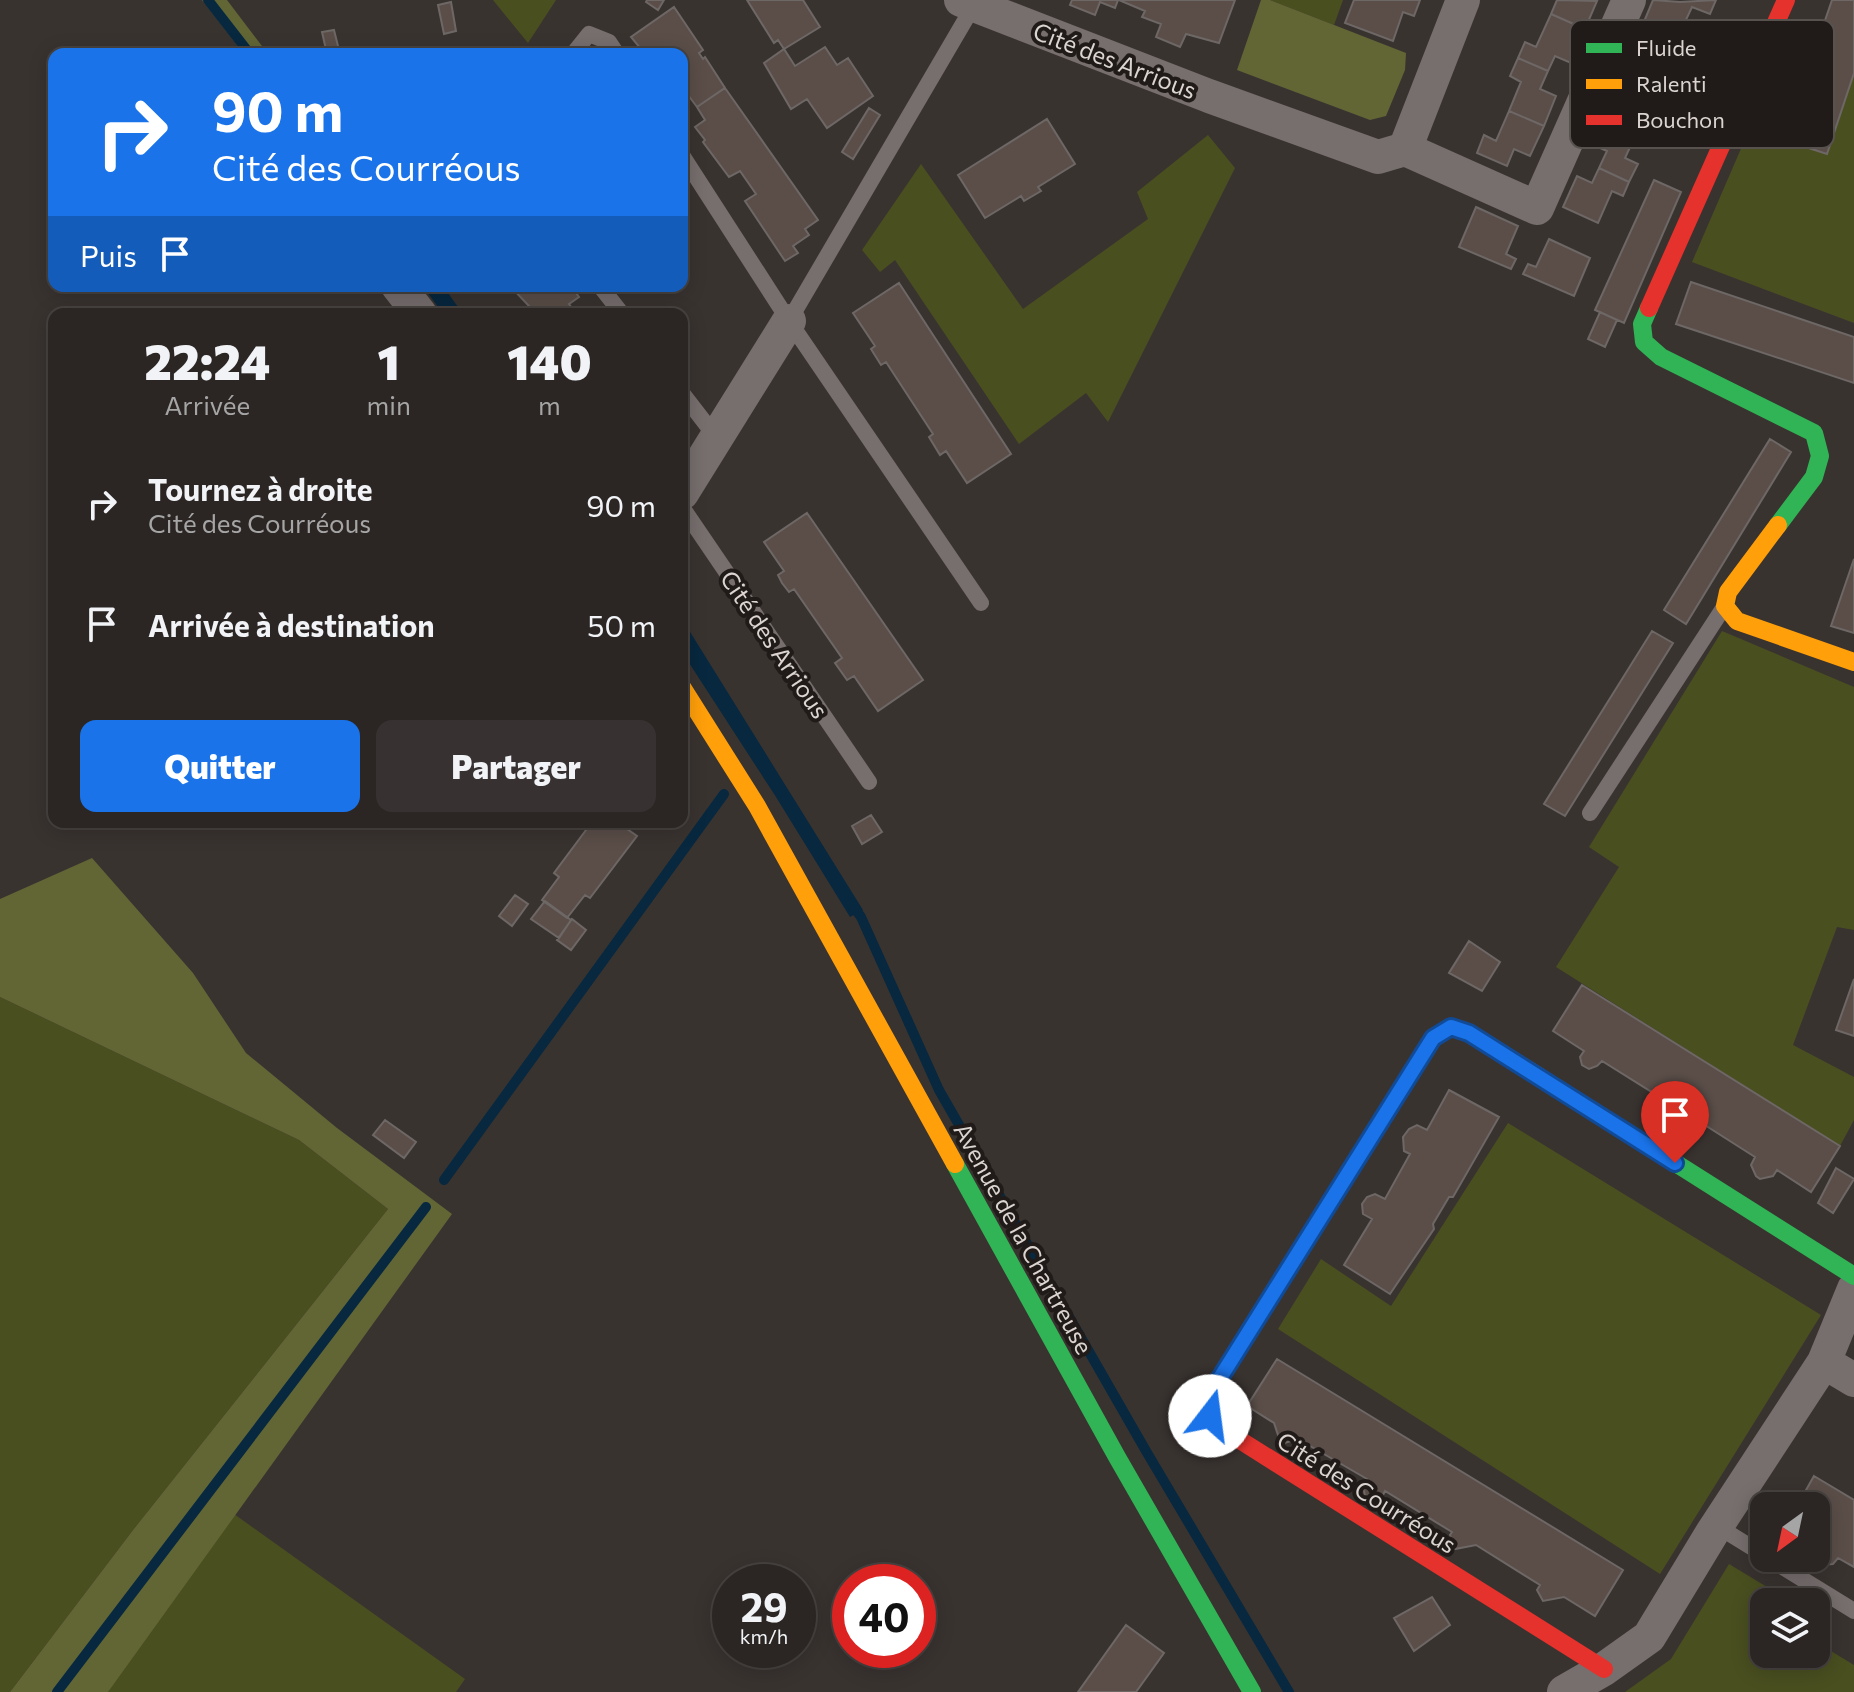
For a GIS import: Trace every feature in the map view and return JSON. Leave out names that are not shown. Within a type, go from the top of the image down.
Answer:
[{"type":"street","points":[[1463,0],[1405,149],[1537,208],[1570,133]]},
{"type":"street","points":[[1620,20],[1629,0]]},
{"type":"street","points":[[1777,20],[1786,0]]},
{"type":"street","name":"Cité des Arrious","points":[[968,3],[1378,157],[1405,149]]},
{"type":"street","points":[[1720,148],[1642,324],[1644,342],[1661,357],[1814,433],[1820,456],[1814,477],[1728,592],[1725,606],[1737,621],[1854,662]]},
{"type":"street","points":[[403,292],[415,308]]},
{"type":"street","name":"Cité des Arrious","points":[[688,483],[789,321]]},
{"type":"street","name":"Avenue de la Chartreuse","points":[[688,697],[757,806],[1117,1457],[1252,1692]]},
{"type":"street","name":"Cité des Courréous","points":[[1604,1669],[1235,1437],[1210,1416],[1210,1394],[1433,1038],[1451,1027],[1469,1033],[1854,1276]]},
{"type":"street","points":[[1564,1692],[1604,1669],[1649,1637],[1824,1362],[1854,1289]]},
{"type":"street","points":[[1824,1362],[1854,1380]]},
{"type":"lane","name":"Cité des Arrious","points":[[789,321],[968,3]]},
{"type":"lane","points":[[578,48],[589,34],[609,42],[613,48]]},
{"type":"lane","points":[[688,164],[789,321],[981,603]]},
{"type":"lane","points":[[605,292],[617,308]]},
{"type":"lane","points":[[688,401],[716,437]]},
{"type":"lane","name":"Cité des Arrious","points":[[688,516],[869,782]]},
{"type":"lane","points":[[1590,813],[1725,606]]},
{"type":"lane","points":[[1717,1526],[1750,1547]]},
{"type":"lane","points":[[1790,1572],[1854,1611]]},
{"type":"green space","points":[[202,0],[227,0],[263,48],[239,48]]},
{"type":"green space","points":[[493,0],[556,0],[528,43]]},
{"type":"green space","points":[[1261,0],[1270,0],[1406,53],[1405,70],[1386,116],[1370,120],[1237,70]]},
{"type":"green space","points":[[1270,0],[1343,0],[1334,25]]},
{"type":"green space","points":[[1854,73],[1854,323],[1692,262],[1741,148],[1810,148],[1827,153],[1829,148],[1834,148],[1834,132]]},
{"type":"green space","points":[[1208,135],[1235,168],[1108,422],[1086,393],[1019,444],[895,260],[880,272],[862,250],[921,164],[1023,309],[1148,219],[1137,192]]},
{"type":"green space","points":[[1722,631],[1854,687],[1854,930],[1837,927],[1793,1045],[1854,1077],[1854,1120],[1840,1146],[1556,967],[1619,867],[1589,847]]},
{"type":"green space","points":[[92,858],[193,973],[246,1053],[337,1128],[452,1214],[108,1692],[10,1692],[133,1530],[388,1209],[299,1140],[0,997],[0,899]]},
{"type":"green space","points":[[0,997],[299,1140],[388,1209],[133,1530],[10,1692],[0,1692]]},
{"type":"green space","points":[[1508,1123],[1821,1315],[1660,1574],[1278,1329],[1321,1259],[1391,1306]]},
{"type":"green space","points":[[234,1514],[465,1679],[456,1692],[105,1692]]},
{"type":"green space","points":[[1729,1564],[1769,1588],[1750,1588],[1750,1668],[1830,1668],[1830,1650],[1854,1665],[1854,1692],[1625,1692],[1671,1659]]},
{"type":"water","points":[[427,292],[447,292],[459,308],[439,308]]},
{"type":"water","points":[[688,629],[863,910],[850,917],[688,661]]},
{"type":"building","points":[[647,0],[664,0],[658,10]]},
{"type":"building","points":[[747,0],[803,0],[820,27],[784,49],[778,40],[774,43]]},
{"type":"building","points":[[1072,0],[1118,0],[1115,8],[1100,2],[1095,15],[1070,5]]},
{"type":"building","points":[[1119,0],[1235,0],[1219,43],[1186,34],[1180,47],[1156,37],[1161,24],[1142,17],[1145,11]]},
{"type":"building","points":[[1354,0],[1420,0],[1414,16],[1403,12],[1393,41],[1345,23]]},
{"type":"building","points":[[1557,0],[1597,1],[1589,20],[1570,22],[1551,14]]},
{"type":"building","points":[[1653,0],[1716,0],[1710,14],[1692,7],[1686,20],[1645,20]]},
{"type":"building","points":[[1832,0],[1854,0],[1854,73],[1834,133],[1834,20],[1825,20]]},
{"type":"building","points":[[451,2],[456,31],[444,34],[438,5]]},
{"type":"building","points":[[674,7],[703,50],[699,53],[703,59],[705,57],[725,88],[697,107],[688,95],[688,48],[640,48],[631,37]]},
{"type":"building","points":[[1551,14],[1570,22],[1570,63],[1555,56],[1548,71],[1518,58],[1525,42],[1536,47]]},
{"type":"building","points":[[334,30],[338,48],[326,48],[322,32]]},
{"type":"building","points":[[825,47],[837,65],[848,58],[873,96],[827,128],[807,99],[791,109],[764,63],[784,49],[795,66]]},
{"type":"building","points":[[1518,58],[1548,71],[1540,89],[1556,96],[1544,126],[1509,111],[1521,82],[1510,76]]},
{"type":"building","points":[[725,88],[818,220],[805,229],[809,235],[793,246],[798,253],[785,261],[745,201],[756,194],[740,171],[729,177],[695,127],[705,120],[697,107]]},
{"type":"building","points":[[869,108],[880,115],[853,159],[842,152]]},
{"type":"building","points":[[1509,111],[1544,126],[1530,156],[1514,149],[1507,166],[1477,153],[1484,135],[1496,141]]},
{"type":"building","points":[[1047,119],[1075,164],[1038,187],[1041,191],[1024,201],[1021,196],[985,218],[958,175]]},
{"type":"building","points":[[1600,148],[1630,148],[1625,158],[1638,164],[1629,182],[1599,168],[1607,151]]},
{"type":"building","points":[[1809,148],[1829,148],[1827,154]]},
{"type":"building","points":[[1599,168],[1629,182],[1623,196],[1612,191],[1598,223],[1563,207],[1577,176],[1592,183]]},
{"type":"building","points":[[1654,180],[1681,192],[1624,323],[1595,310]]},
{"type":"building","points":[[1476,207],[1518,226],[1506,254],[1516,259],[1511,269],[1459,247]]},
{"type":"building","points":[[1549,239],[1590,258],[1574,296],[1523,274],[1528,264],[1536,267]]},
{"type":"building","points":[[1691,282],[1854,337],[1854,383],[1676,324]]},
{"type":"building","points":[[899,283],[1011,454],[967,483],[946,451],[940,455],[929,437],[933,434],[886,362],[881,365],[871,349],[875,346],[853,313]]},
{"type":"building","points":[[516,292],[575,292],[579,297],[569,304],[572,308],[527,308],[529,306]]},
{"type":"building","points":[[1600,312],[1617,320],[1605,347],[1588,339]]},
{"type":"building","points":[[1770,439],[1791,452],[1686,624],[1664,610]]},
{"type":"building","points":[[807,513],[923,680],[878,711],[854,676],[847,680],[835,663],[842,658],[794,589],[789,592],[782,583],[778,575],[784,571],[764,542]]},
{"type":"building","points":[[1854,559],[1854,633],[1831,626]]},
{"type":"building","points":[[1652,631],[1673,643],[1565,816],[1544,804]]},
{"type":"building","points":[[871,815],[882,832],[862,844],[852,826]]},
{"type":"building","points":[[588,828],[626,828],[637,836],[590,898],[585,895],[567,918],[542,900],[559,877],[554,873]]},
{"type":"building","points":[[515,895],[528,904],[512,926],[499,916]]},
{"type":"building","points":[[545,901],[571,920],[559,938],[531,919]]},
{"type":"building","points":[[572,919],[586,930],[571,950],[557,940]]},
{"type":"building","points":[[1469,941],[1500,962],[1482,991],[1449,973]]},
{"type":"building","points":[[1854,979],[1854,1036],[1836,1030]]},
{"type":"building","points":[[1582,985],[1840,1146],[1811,1192],[1777,1170],[1773,1176],[1760,1179],[1751,1165],[1755,1157],[1689,1115],[1684,1121],[1673,1124],[1668,1121],[1665,1112],[1669,1103],[1602,1061],[1589,1069],[1582,1065],[1580,1057],[1584,1051],[1553,1031]]},
{"type":"building","points":[[1449,1090],[1499,1117],[1453,1197],[1449,1197],[1433,1224],[1434,1229],[1390,1294],[1344,1265],[1372,1219],[1363,1214],[1362,1204],[1367,1197],[1375,1194],[1385,1199],[1410,1154],[1404,1151],[1403,1137],[1417,1125],[1427,1130]]},
{"type":"building","points":[[385,1120],[416,1142],[404,1158],[373,1135]]},
{"type":"building","points":[[1836,1168],[1854,1179],[1833,1213],[1818,1203]]},
{"type":"building","points":[[1277,1359],[1623,1570],[1595,1616],[1564,1597],[1543,1601],[1537,1590],[1540,1585],[1476,1545],[1455,1549],[1450,1535],[1452,1532],[1385,1491],[1382,1497],[1365,1496],[1363,1486],[1367,1479],[1298,1439],[1281,1444],[1274,1423],[1247,1406]]},
{"type":"building","points":[[1814,1476],[1854,1500],[1854,1567],[1838,1558],[1830,1564],[1830,1492],[1805,1492]]},
{"type":"building","points":[[1432,1597],[1450,1625],[1414,1651],[1394,1618]]},
{"type":"building","points":[[1126,1625],[1164,1653],[1136,1692],[1078,1692]]},
{"type":"waterway","points":[[208,0],[245,48]]},
{"type":"waterway","points":[[444,1180],[724,794]]},
{"type":"waterway","points":[[851,903],[861,917],[939,1090],[1146,1451],[1289,1692]]},
{"type":"waterway","points":[[57,1692],[426,1207]]},
{"type":"traffic: fast","points":[[1649,308],[1642,324],[1644,342],[1661,357],[1814,433],[1820,456],[1814,477],[1778,525]]},
{"type":"traffic: fast","points":[[1538,1076],[1854,1276]]},
{"type":"traffic: fast","points":[[955,1164],[1117,1457],[1252,1692]]},
{"type":"traffic: slow","points":[[1778,525],[1728,592],[1725,606],[1737,621],[1854,662]]},
{"type":"traffic: slow","points":[[688,697],[757,806],[955,1164]]},
{"type":"traffic: slow","points":[[1218,1423],[1210,1416],[1210,1394],[1433,1038],[1451,1027],[1469,1033],[1538,1076]]},
{"type":"traffic: jam","points":[[1777,20],[1786,0]]},
{"type":"traffic: jam","points":[[1649,308],[1720,148]]},
{"type":"traffic: jam","points":[[1218,1423],[1235,1437],[1604,1669]]},
{"type":"route","points":[[1210,1416],[1210,1394],[1433,1038],[1451,1027],[1469,1033],[1675,1163]]}]
